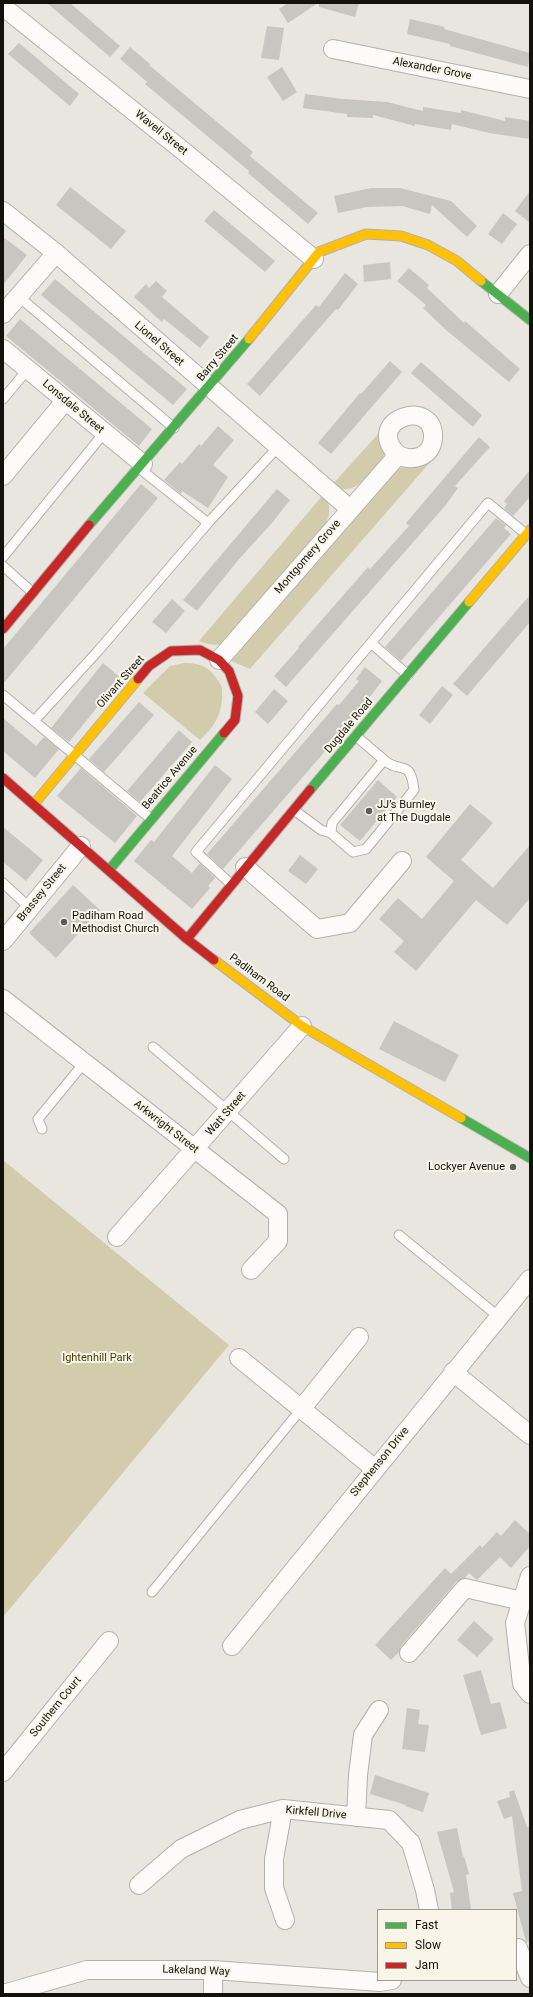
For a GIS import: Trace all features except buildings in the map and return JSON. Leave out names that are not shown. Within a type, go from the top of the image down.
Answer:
[{"type":"street","name":"Wavell Street","points":[[7,8],[314,259]]},
{"type":"street","name":"Alexander Grove","points":[[333,49],[530,89]]},
{"type":"street","name":"Lionel Street","points":[[3,211],[56,253],[208,387],[350,509]]},
{"type":"street","name":"Barry Street","points":[[3,629],[32,592],[174,428],[319,252],[366,234],[401,236],[428,245],[457,262],[498,294]]},
{"type":"street","points":[[3,314],[56,253]]},
{"type":"street","points":[[530,254],[498,294],[530,320]]},
{"type":"street","name":"Lonsdale Street","points":[[3,349],[104,433],[141,466]]},
{"type":"street","points":[[3,476],[65,401]]},
{"type":"street","name":"Montgomery Grove","points":[[219,660],[398,455]]},
{"type":"street","name":"Dugdale Road","points":[[187,939],[245,867],[528,532]]},
{"type":"street","name":"Olivant Street","points":[[34,804],[149,666],[171,651],[200,650],[219,660],[228,671],[238,696]]},
{"type":"street","name":"Beatrice Avenue","points":[[109,870],[234,720],[238,696]]},
{"type":"street","name":"Padiham Road","points":[[3,778],[187,939],[302,1026],[530,1158]]},
{"type":"street","name":"Brassey Street","points":[[3,941],[81,846]]},
{"type":"street","points":[[245,867],[317,929],[350,923],[402,861]]},
{"type":"street","name":"Arkwright Street","points":[[3,999],[194,1150],[278,1214],[278,1241],[252,1270]]},
{"type":"street","name":"Watt Street","points":[[117,1237],[302,1026]]},
{"type":"street","name":"Stephenson Drive","points":[[232,1646],[530,1279]]},
{"type":"street","points":[[302,1408],[359,1337]]},
{"type":"street","points":[[239,1358],[375,1469]]},
{"type":"street","points":[[453,1372],[530,1435]]},
{"type":"street","points":[[530,1576],[514,1624],[522,1684],[530,1694]]},
{"type":"street","points":[[409,1653],[465,1588],[522,1601]]},
{"type":"street","name":"Southern Court","points":[[3,1772],[109,1641]]},
{"type":"street","points":[[356,1817],[358,1775],[363,1735],[379,1710]]},
{"type":"street","points":[[284,1810],[274,1859],[274,1888],[285,1920]]},
{"type":"street","name":"Kirkfell Drive","points":[[139,1885],[181,1849],[240,1820],[284,1810],[388,1820],[411,1843],[425,1890],[429,1909]]},
{"type":"street","points":[[521,1946],[530,1978]]},
{"type":"street","name":"Lakeland Way","points":[[3,1994],[87,1970],[213,1970],[380,1982],[386,1981]]},
{"type":"street","points":[[213,1970],[213,1994]]},
{"type":"lane","points":[[18,296],[174,428]]},
{"type":"lane","points":[[3,399],[28,369]]},
{"type":"lane","points":[[3,557],[104,433]]},
{"type":"lane","points":[[34,722],[103,646],[208,523],[278,447]]},
{"type":"lane","points":[[141,466],[208,523]]},
{"type":"lane","points":[[232,884],[196,852],[488,503],[528,532]]},
{"type":"lane","points":[[3,566],[32,592]]},
{"type":"lane","points":[[371,644],[408,675]]},
{"type":"lane","points":[[3,695],[74,756],[152,819]]},
{"type":"lane","points":[[294,810],[321,830],[331,833],[353,852],[366,849],[414,790],[412,775],[406,768],[387,763],[356,736]]},
{"type":"lane","points":[[331,833],[332,823],[384,760]]},
{"type":"lane","points":[[3,883],[30,908]]},
{"type":"lane","points":[[153,1048],[284,1159]]},
{"type":"lane","points":[[42,1129],[38,1119],[84,1063]]},
{"type":"lane","points":[[399,1235],[499,1317]]},
{"type":"lane","points":[[152,1592],[302,1408]]},
{"type":"green space","points":[[378,434],[384,446],[384,455],[369,475],[350,489],[338,488],[332,485]]},
{"type":"green space","points":[[432,460],[250,669],[229,660],[396,469]]},
{"type":"green space","points":[[323,495],[329,506],[329,516],[326,523],[228,641],[214,645],[199,641]]},
{"type":"green space","points":[[184,663],[197,664],[207,668],[215,676],[222,687],[222,703],[218,716],[211,728],[200,740],[143,693],[170,666]]},
{"type":"green space","name":"Ightenhill Park","points":[[3,1160],[229,1345],[3,1617]]},
{"type":"traffic: fast","points":[[481,281],[530,320]]},
{"type":"traffic: fast","points":[[89,525],[249,339]]},
{"type":"traffic: fast","points":[[310,790],[469,602]]},
{"type":"traffic: fast","points":[[109,870],[224,733]]},
{"type":"traffic: fast","points":[[461,1118],[530,1158]]},
{"type":"traffic: slow","points":[[249,339],[319,252],[366,234],[401,236],[428,245],[457,261],[481,281]]},
{"type":"traffic: slow","points":[[469,602],[530,530]]},
{"type":"traffic: slow","points":[[34,804],[138,679]]},
{"type":"traffic: slow","points":[[214,960],[302,1026],[461,1118]]},
{"type":"traffic: jam","points":[[3,629],[89,525]]},
{"type":"traffic: jam","points":[[138,679],[149,666],[171,651],[200,650],[219,660],[229,671],[238,696],[235,720],[224,733]]},
{"type":"traffic: jam","points":[[3,778],[187,939],[214,960]]},
{"type":"traffic: jam","points":[[187,939],[310,790]]},
{"type":"place","name":"JJ’s Burnley at The Dugdale","points":[[369,811]]},
{"type":"place","name":"Padiham Road Methodist Church","points":[[64,922]]},
{"type":"place","name":"Lockyer Avenue","points":[[513,1167]]}]
